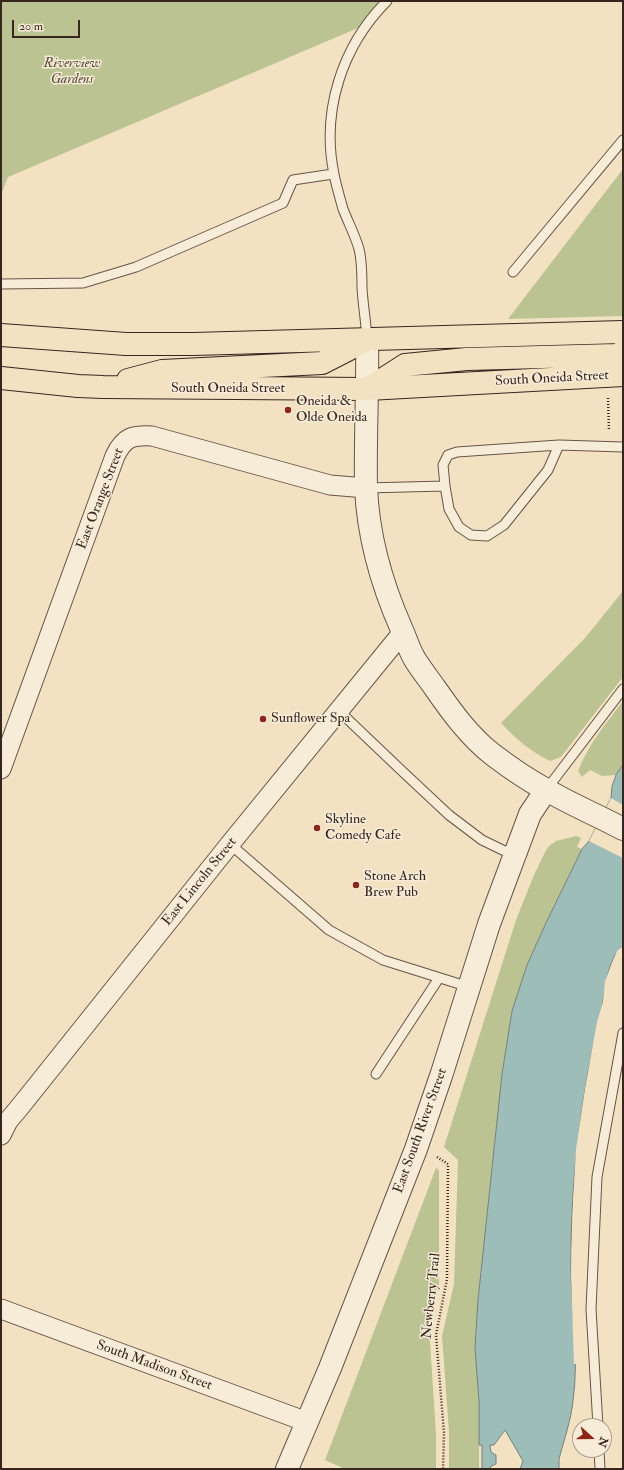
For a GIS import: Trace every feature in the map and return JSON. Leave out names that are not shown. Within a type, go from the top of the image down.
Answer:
[{"type":"main road","points":[[1,335],[126,344],[193,344],[623,332]]},
{"type":"main road","points":[[103,387],[162,371],[322,362],[367,339]]},
{"type":"main road","points":[[368,389],[405,365],[467,359],[616,355],[623,352]]},
{"type":"main road","name":"South Oneida Street","points":[[1,378],[78,386],[103,387],[368,389],[623,375]]},
{"type":"street","points":[[367,339],[368,389],[366,420],[366,488],[370,520],[375,550],[392,607],[414,658],[449,708],[490,753],[522,776],[546,790],[623,828]]},
{"type":"street","name":"East Orange Street","points":[[1,769],[115,456],[120,446],[126,439],[134,436],[152,436],[330,485],[366,488]]},
{"type":"street","name":"East Lincoln Street","points":[[1,1136],[8,1121],[230,844],[403,632]]},
{"type":"street","name":"East South River Street","points":[[286,1469],[330,1368],[416,1149],[489,924],[530,814],[546,790]]},
{"type":"street","name":"South Madison Street","points":[[1,1309],[307,1422]]},
{"type":"lane","points":[[367,339],[359,249],[344,209],[334,174],[330,132],[332,110],[337,87],[345,63],[365,25],[387,1]]},
{"type":"lane","points":[[513,272],[623,140]]},
{"type":"lane","points":[[1,284],[83,283],[136,267],[283,203],[293,180],[334,174]]},
{"type":"lane","points":[[559,445],[548,470],[504,525],[487,536],[471,535],[458,527],[450,509],[445,486],[443,465],[448,455],[457,452],[559,445],[623,447]]},
{"type":"lane","points":[[366,488],[445,486]]},
{"type":"lane","points":[[546,790],[623,689]]},
{"type":"lane","points":[[339,711],[402,772],[450,815],[482,840],[515,856]]},
{"type":"lane","points":[[230,844],[329,930],[383,960],[469,987]]},
{"type":"lane","points":[[376,1074],[439,978]]},
{"type":"lane","points":[[598,1418],[591,1309],[597,1177],[623,1033]]},
{"type":"lane","points":[[599,1458],[600,1469]]},
{"type":"path","points":[[608,393],[608,447]]},
{"type":"path","name":"Newberry Trail","points":[[435,1156],[448,1164],[447,1278],[436,1335],[444,1433],[443,1469]]},
{"type":"green space","name":"Riverview Gardens","points":[[1,1],[387,1],[365,25],[8,177],[1,195]]},
{"type":"green space","points":[[623,169],[623,316],[508,319]]},
{"type":"green space","points":[[623,591],[623,677],[561,757],[550,761],[524,745],[501,723],[585,638]]},
{"type":"green space","points":[[623,701],[623,765],[616,775],[602,776],[590,770],[582,777],[578,771],[582,761],[598,734]]},
{"type":"green space","points":[[576,836],[581,838],[577,847],[582,849],[527,965],[512,1011],[502,1074],[478,1300],[475,1348],[479,1401],[479,1469],[449,1469],[449,1432],[442,1336],[454,1284],[458,1160],[444,1147],[516,920],[534,875],[549,846],[556,841]]},
{"type":"green space","points":[[436,1168],[439,1170],[439,1285],[431,1314],[430,1342],[436,1434],[436,1469],[345,1469],[325,1460]]},
{"type":"water","points":[[623,765],[623,946],[613,959],[607,977],[585,1090],[578,1136],[574,1182],[571,1228],[571,1274],[575,1337],[575,1385],[571,1415],[559,1459],[559,1469],[520,1469],[523,1461],[505,1430],[494,1445],[490,1445],[491,1452],[496,1455],[496,1464],[491,1466],[490,1469],[482,1469],[482,1445],[479,1445],[479,1401],[475,1348],[478,1300],[502,1074],[512,1011],[527,965],[545,925],[582,849],[589,841],[611,798],[612,786],[616,775]]},
{"type":"pier","points":[[611,798],[623,805],[623,858],[589,841]]},
{"type":"pier","points":[[623,946],[623,949],[619,952],[607,981],[605,1002],[587,1089],[578,1150],[573,1274],[578,1342],[577,1364],[574,1364],[571,1274],[576,1149],[597,1022],[603,1002],[605,981],[617,951]]},
{"type":"place","name":"Oneida & Olde Oneida","points":[[288,410]]},
{"type":"place","name":"Sunflower Spa","points":[[263,719]]},
{"type":"place","name":"Skyline Comedy Cafe","points":[[317,828]]},
{"type":"place","name":"Stone Arch Brew Pub","points":[[356,885]]}]
